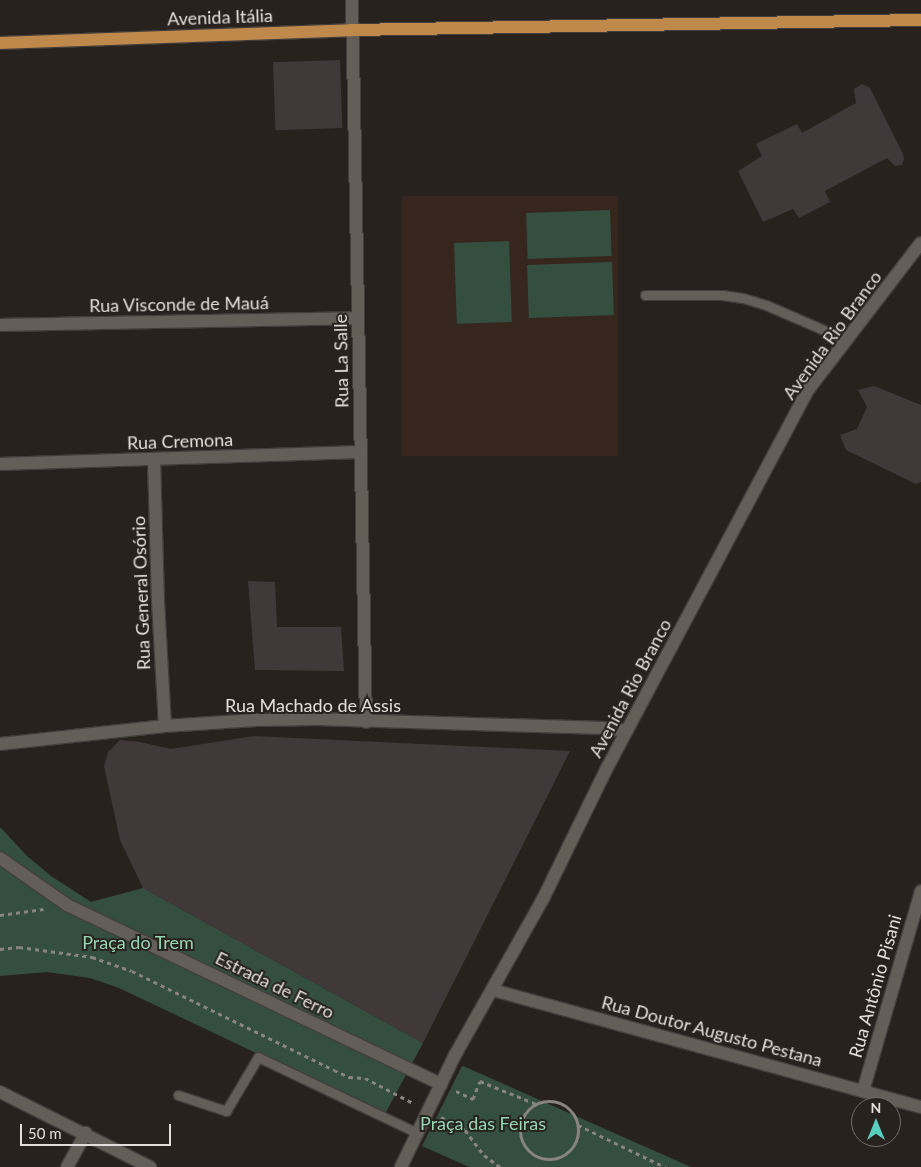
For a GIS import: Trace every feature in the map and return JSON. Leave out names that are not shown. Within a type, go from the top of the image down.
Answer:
[{"type":"main road","name":"Avenida Itália","points":[[0,43],[352,30],[921,20]]},
{"type":"street","name":"Rua La Salle","points":[[352,0],[366,722]]},
{"type":"street","name":"Avenida Rio Branco","points":[[401,1167],[455,1055],[543,899],[627,731],[808,390],[921,243]]},
{"type":"street","name":"Rua Visconde de Mauá","points":[[0,325],[358,318]]},
{"type":"street","name":"Rua Cremona","points":[[0,464],[361,452]]},
{"type":"street","name":"Rua General Osório","points":[[154,459],[158,601],[165,726]]},
{"type":"street","name":"Rua Machado de Assis","points":[[0,744],[165,726],[266,720],[316,719],[604,728],[627,731]]},
{"type":"street","name":"Estrada de Ferro","points":[[0,858],[67,905],[441,1084]]},
{"type":"street","name":"Rua Antônio Pisani","points":[[863,1091],[921,891]]},
{"type":"street","name":"Rua Doutor Augusto Pestana","points":[[493,990],[921,1107]]},
{"type":"street","points":[[0,1092],[86,1133],[150,1167]]},
{"type":"street","points":[[67,1167],[86,1133]]},
{"type":"lane","points":[[645,295],[722,295],[743,298],[766,305],[847,340]]},
{"type":"lane","points":[[178,1095],[222,1111],[228,1110],[258,1057],[417,1133]]},
{"type":"path","points":[[0,915],[67,905]]},
{"type":"path","points":[[0,949],[20,948],[92,957],[132,971],[349,1077],[365,1078],[465,1130],[484,1155],[500,1167]]},
{"type":"path","points":[[441,1084],[473,1099],[480,1081],[536,1104],[554,1101],[570,1109],[578,1125],[576,1140],[567,1153],[552,1159],[536,1156],[524,1145],[520,1130],[524,1115],[536,1104]]},
{"type":"path","points":[[578,1125],[665,1167]]},
{"type":"shaded area","points":[[402,196],[618,196],[618,456],[402,456]]},
{"type":"green space","points":[[610,210],[612,256],[528,259],[526,213]]},
{"type":"green space","points":[[509,241],[512,322],[457,324],[454,243]]},
{"type":"green space","points":[[612,262],[614,315],[529,318],[527,265]]},
{"type":"green space","name":"Praça do Trem","points":[[0,827],[27,856],[51,876],[91,902],[143,888],[423,1043],[385,1114],[119,988],[90,978],[47,972],[0,976]]},
{"type":"green space","name":"Praça das Feiras","points":[[462,1066],[691,1167],[469,1167],[422,1146]]},
{"type":"building","points":[[340,60],[342,128],[275,130],[273,62]]},
{"type":"building","points":[[862,84],[870,88],[903,154],[902,165],[895,166],[887,158],[825,191],[830,202],[799,218],[793,209],[763,222],[738,171],[762,156],[756,144],[797,124],[802,133],[856,103],[854,89]]},
{"type":"building","points":[[874,386],[921,405],[921,482],[916,484],[846,450],[840,435],[857,429],[867,407],[858,390]]},
{"type":"building","points":[[248,581],[275,582],[277,627],[341,627],[344,671],[255,670]]},
{"type":"building","points":[[254,736],[570,751],[423,1043],[143,888],[120,840],[104,766],[108,752],[120,740],[140,742],[171,749]]}]
